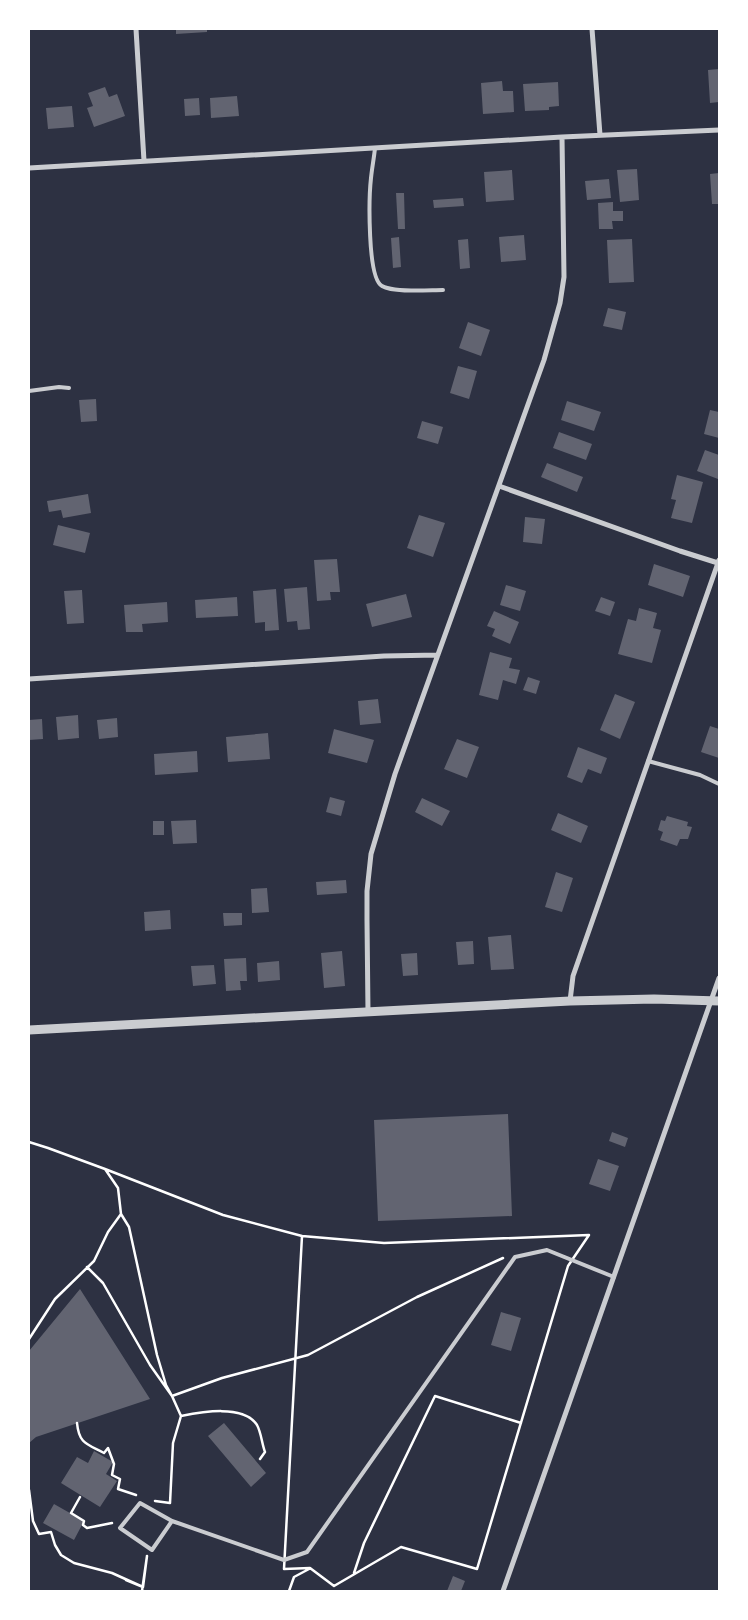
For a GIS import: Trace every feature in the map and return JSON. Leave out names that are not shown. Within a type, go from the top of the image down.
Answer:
[{"type":"street","points":[[136,29],[144,161]]},
{"type":"street","points":[[592,29],[600,135]]},
{"type":"street","points":[[29,168],[562,137],[719,130]]},
{"type":"street","points":[[368,1012],[367,910],[371,854],[395,774],[544,360],[560,303],[564,262],[562,137]]},
{"type":"street","points":[[499,486],[680,551],[719,562],[573,976],[570,1001]]},
{"type":"street","points":[[29,679],[384,656],[438,655]]},
{"type":"street","points":[[503,1591],[614,1277],[716,1001],[719,978]]},
{"type":"street","points":[[29,1030],[570,1001],[716,1001]]},
{"type":"lane","points":[[376,148],[371,179],[370,215],[371,254],[376,280],[383,287],[404,290],[443,290]]},
{"type":"lane","points":[[29,390],[68,388]]},
{"type":"lane","points":[[648,761],[700,775],[719,784]]},
{"type":"lane","points":[[172,1521],[152,1550],[120,1528],[140,1503],[172,1521],[284,1560],[307,1552],[515,1257],[548,1250],[614,1277]]},
{"type":"path","points":[[29,1142],[223,1215],[302,1236]]},
{"type":"path","points":[[105,1169],[118,1188],[121,1214],[130,1227],[133,1252],[150,1315],[157,1355],[166,1385],[181,1416],[173,1443],[170,1503],[149,1500]]},
{"type":"path","points":[[29,1339],[55,1299],[94,1261],[108,1232],[121,1214]]},
{"type":"path","points":[[172,1396],[222,1378],[308,1355],[418,1297],[505,1257]]},
{"type":"path","points":[[87,1268],[103,1283],[150,1365],[172,1396]]},
{"type":"path","points":[[435,1396],[486,1412],[521,1423],[506,1419],[435,1396]]},
{"type":"path","points":[[354,1575],[364,1543],[435,1396]]},
{"type":"path","points":[[181,1416],[202,1412],[226,1412],[246,1415],[257,1425],[265,1452],[260,1459]]},
{"type":"path","points":[[77,1424],[78,1433],[84,1443],[104,1453],[108,1448],[114,1464],[112,1475],[120,1479],[118,1488],[141,1498]]},
{"type":"path","points":[[29,1490],[33,1521],[39,1534],[51,1532],[54,1545],[61,1555],[74,1563],[112,1573],[143,1587]]},
{"type":"path","points":[[80,1497],[71,1513],[84,1521],[83,1525],[87,1528],[114,1522]]},
{"type":"path","points":[[142,1591],[147,1556],[143,1587]]},
{"type":"path","points":[[289,1591],[294,1577],[310,1568]]},
{"type":"path","points":[[126,1580],[143,1587]]},
{"type":"building","points":[[176,29],[207,29],[207,32],[176,34]]},
{"type":"building","points":[[719,69],[719,102],[710,103],[708,70]]},
{"type":"building","points":[[502,81],[503,91],[513,91],[514,112],[483,114],[481,83]]},
{"type":"building","points":[[558,82],[559,106],[549,107],[549,110],[525,111],[523,84]]},
{"type":"building","points":[[105,87],[109,97],[117,94],[125,116],[94,127],[87,108],[93,106],[88,93]]},
{"type":"building","points":[[237,96],[239,116],[211,118],[210,98]]},
{"type":"building","points":[[199,98],[200,115],[185,116],[184,99]]},
{"type":"building","points":[[72,106],[74,127],[48,129],[46,108]]},
{"type":"building","points":[[637,169],[639,200],[620,202],[617,170]]},
{"type":"building","points":[[512,170],[514,200],[486,202],[484,172]]},
{"type":"building","points":[[719,173],[719,204],[712,204],[710,174]]},
{"type":"building","points":[[609,179],[611,198],[587,200],[585,181]]},
{"type":"building","points":[[396,193],[404,193],[405,229],[398,229]]},
{"type":"building","points":[[463,198],[464,206],[434,208],[433,200]]},
{"type":"building","points":[[613,202],[613,211],[623,211],[623,221],[612,221],[613,229],[599,229],[598,203]]},
{"type":"building","points":[[524,235],[526,260],[501,262],[499,237]]},
{"type":"building","points":[[399,237],[401,267],[393,268],[391,238]]},
{"type":"building","points":[[468,239],[470,268],[460,269],[458,240]]},
{"type":"building","points":[[632,239],[634,282],[609,283],[607,240]]},
{"type":"building","points":[[608,308],[626,312],[622,330],[603,326]]},
{"type":"building","points":[[468,322],[490,330],[481,356],[459,348]]},
{"type":"building","points":[[458,366],[477,371],[469,399],[450,393]]},
{"type":"building","points":[[96,399],[97,421],[81,422],[79,400]]},
{"type":"building","points":[[567,401],[601,412],[594,431],[561,420]]},
{"type":"building","points":[[710,410],[719,412],[719,438],[704,434]]},
{"type":"building","points":[[422,421],[443,427],[438,444],[417,438]]},
{"type":"building","points":[[559,432],[592,444],[586,460],[553,448]]},
{"type":"building","points":[[705,450],[719,455],[718,479],[697,471]]},
{"type":"building","points":[[547,463],[583,477],[577,492],[541,477]]},
{"type":"building","points":[[677,475],[703,482],[692,523],[671,518],[676,500],[671,499]]},
{"type":"building","points":[[88,494],[91,513],[63,518],[61,510],[49,512],[47,501]]},
{"type":"building","points":[[419,515],[445,523],[433,557],[407,548]]},
{"type":"building","points":[[525,517],[545,519],[542,544],[523,542]]},
{"type":"building","points":[[58,525],[90,533],[85,553],[53,545]]},
{"type":"building","points":[[337,559],[340,592],[330,592],[331,600],[317,601],[314,560]]},
{"type":"building","points":[[654,564],[690,576],[683,597],[648,585]]},
{"type":"building","points":[[506,585],[526,591],[520,611],[500,605]]},
{"type":"building","points":[[307,587],[310,629],[298,630],[297,621],[287,622],[284,589]]},
{"type":"building","points":[[276,589],[279,630],[265,631],[265,622],[255,623],[253,591]]},
{"type":"building","points":[[82,590],[84,623],[67,624],[64,591]]},
{"type":"building","points":[[406,594],[412,617],[372,627],[366,604]]},
{"type":"building","points":[[237,597],[238,616],[196,618],[195,600]]},
{"type":"building","points":[[601,597],[615,602],[610,616],[595,611]]},
{"type":"building","points":[[167,602],[168,622],[142,624],[143,632],[126,632],[124,605]]},
{"type":"building","points":[[639,608],[657,613],[653,628],[661,630],[652,663],[618,654],[628,619],[636,621]]},
{"type":"building","points":[[494,611],[519,622],[510,644],[492,636],[495,629],[487,626]]},
{"type":"building","points":[[490,652],[512,658],[509,668],[520,670],[516,684],[503,680],[498,700],[479,695]]},
{"type":"building","points":[[528,677],[540,681],[536,694],[523,690]]},
{"type":"building","points":[[615,694],[635,702],[620,739],[600,730]]},
{"type":"building","points":[[378,699],[381,723],[360,725],[358,701]]},
{"type":"building","points":[[78,715],[79,738],[58,740],[56,717]]},
{"type":"building","points":[[117,718],[118,737],[99,739],[97,720]]},
{"type":"building","points":[[42,719],[43,739],[29,740],[29,720]]},
{"type":"building","points":[[710,726],[719,729],[719,758],[701,752]]},
{"type":"building","points":[[334,729],[374,740],[367,763],[328,753]]},
{"type":"building","points":[[268,733],[270,759],[228,762],[226,737]]},
{"type":"building","points":[[457,739],[479,747],[467,778],[444,769]]},
{"type":"building","points":[[578,747],[607,758],[601,774],[588,769],[582,783],[567,777]]},
{"type":"building","points":[[197,751],[198,772],[155,775],[154,754]]},
{"type":"building","points":[[330,797],[345,801],[341,816],[326,812]]},
{"type":"building","points":[[422,798],[450,811],[442,826],[415,812]]},
{"type":"building","points":[[558,813],[588,826],[581,843],[551,830]]},
{"type":"building","points":[[667,816],[688,822],[687,826],[692,827],[688,839],[680,839],[677,846],[660,840],[663,832],[658,830],[661,820],[665,821]]},
{"type":"building","points":[[196,820],[197,843],[173,844],[171,821]]},
{"type":"building","points":[[153,821],[164,821],[164,835],[153,835]]},
{"type":"building","points":[[556,872],[573,878],[562,912],[545,907]]},
{"type":"building","points":[[346,880],[347,893],[317,895],[316,882]]},
{"type":"building","points":[[267,888],[269,912],[252,913],[251,889]]},
{"type":"building","points":[[170,910],[171,929],[145,931],[144,912]]},
{"type":"building","points":[[223,913],[242,913],[242,925],[224,926]]},
{"type":"building","points":[[511,935],[514,969],[491,970],[488,937]]},
{"type":"building","points":[[473,941],[474,964],[458,965],[456,942]]},
{"type":"building","points":[[342,951],[345,986],[324,988],[321,953]]},
{"type":"building","points":[[417,953],[418,975],[403,976],[401,954]]},
{"type":"building","points":[[246,958],[247,981],[240,981],[241,990],[226,991],[224,959]]},
{"type":"building","points":[[279,961],[280,980],[258,982],[257,963]]},
{"type":"building","points":[[214,965],[216,984],[193,986],[191,966]]},
{"type":"building","points":[[508,1114],[512,1216],[378,1221],[374,1120]]},
{"type":"building","points":[[612,1132],[628,1138],[625,1147],[609,1141]]},
{"type":"building","points":[[598,1159],[619,1166],[610,1191],[589,1184]]},
{"type":"building","points":[[80,1289],[150,1399],[36,1437],[29,1443],[29,1351]]},
{"type":"building","points":[[501,1312],[521,1318],[511,1351],[491,1345]]},
{"type":"building","points":[[224,1423],[266,1473],[251,1487],[208,1436]]},
{"type":"building","points":[[94,1451],[113,1462],[106,1474],[117,1481],[100,1507],[61,1483],[77,1457],[88,1463]]},
{"type":"building","points":[[54,1504],[84,1521],[74,1540],[43,1523]]},
{"type":"building","points":[[453,1576],[465,1581],[461,1591],[447,1591]]}]
